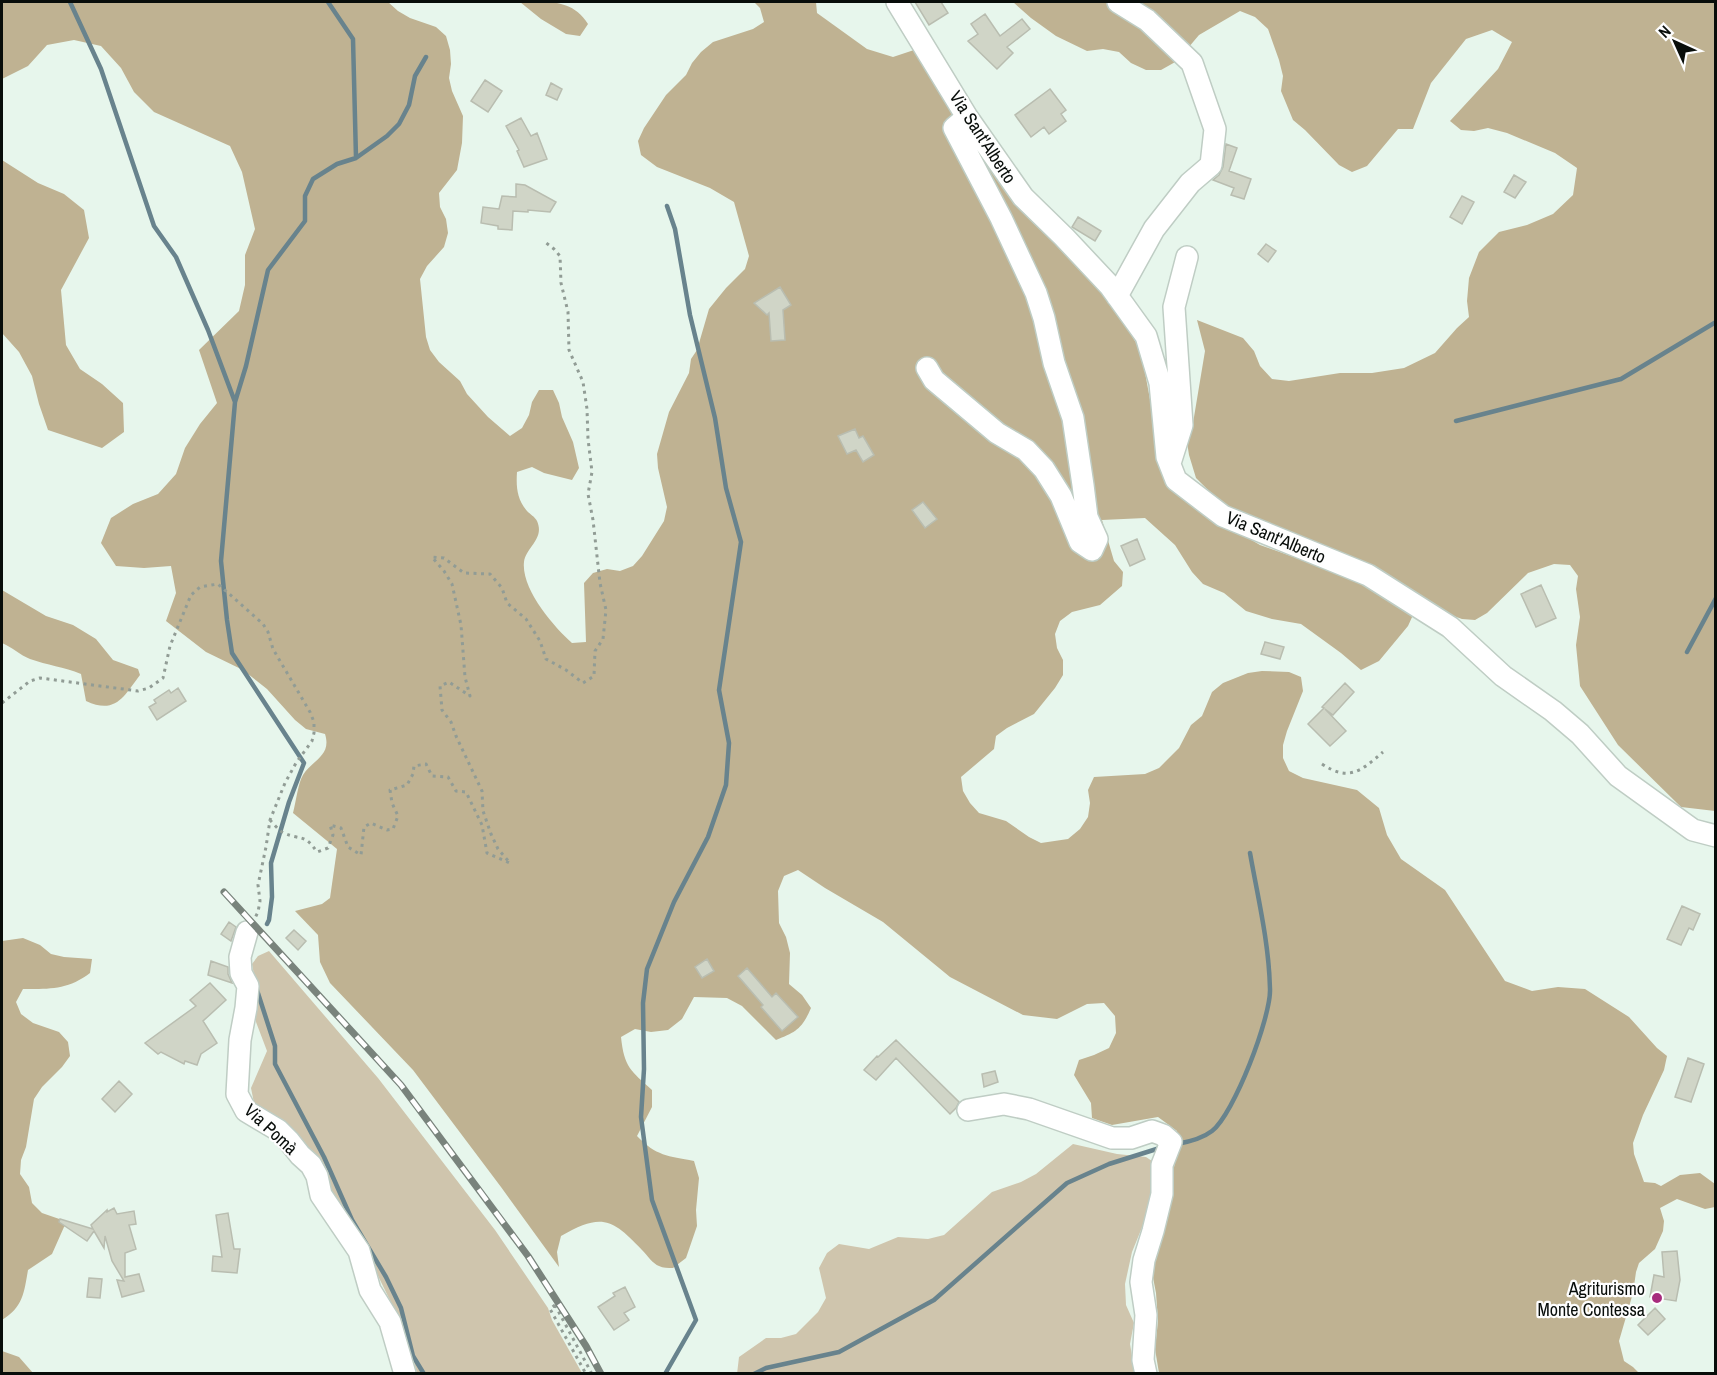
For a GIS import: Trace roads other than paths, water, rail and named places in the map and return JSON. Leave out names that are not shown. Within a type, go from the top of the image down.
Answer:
[{"type":"street","name":"Via Sant'Alberto","points":[[897,2],[967,117],[1023,197],[1110,286],[1146,336],[1160,383],[1167,457],[1176,480],[1223,516],[1368,575],[1450,627],[1503,676],[1553,711],[1580,734],[1618,776],[1694,830],[1716,836]]},
{"type":"street","points":[[1117,296],[1154,229],[1190,183],[1211,165],[1215,129],[1192,63],[1147,20],[1118,2]]},
{"type":"street","points":[[927,368],[934,380],[998,433],[1026,450],[1044,469],[1061,496],[1080,542],[1092,550],[1097,539],[1087,518],[1072,418],[1054,363],[1044,318],[1036,292],[1021,259],[954,128],[967,117]]},
{"type":"street","points":[[1170,463],[1182,425],[1174,307],[1187,257]]},
{"type":"street","name":"Via Pomà","points":[[247,932],[240,957],[241,973],[248,986],[240,1040],[237,1094],[246,1111],[278,1130],[311,1166],[317,1176],[321,1195],[358,1251],[370,1290],[390,1322],[405,1374]]},
{"type":"street","points":[[968,1110],[1004,1104],[1029,1109],[1112,1138],[1131,1138],[1152,1131],[1163,1135],[1171,1142],[1162,1165],[1162,1194],[1144,1260],[1141,1282],[1146,1315],[1143,1360],[1146,1374]]},
{"type":"waterway","points":[[70,2],[101,69],[154,226],[176,257],[208,330],[235,402]]},
{"type":"waterway","points":[[328,2],[353,39],[356,158]]},
{"type":"waterway","points":[[267,924],[272,897],[271,863],[289,802],[304,763],[232,653],[221,561],[235,402],[246,366],[268,270],[305,221],[305,196],[313,179],[337,164],[356,158],[387,136],[399,124],[409,105],[415,76],[426,57]]},
{"type":"waterway","points":[[665,1374],[696,1320],[652,1200],[641,1117],[644,1069],[643,1003],[647,969],[674,902],[708,837],[726,785],[729,743],[719,690],[741,542],[726,488],[715,418],[690,315],[675,229],[667,206]]},
{"type":"waterway","points":[[1456,421],[1621,379],[1716,322]]},
{"type":"waterway","points":[[1687,652],[1716,598]]},
{"type":"waterway","points":[[1177,1144],[1204,1136],[1221,1121],[1250,1064],[1269,1002],[1268,955],[1250,853]]},
{"type":"waterway","points":[[256,987],[275,1046],[275,1064],[324,1157],[352,1220],[386,1277],[401,1308],[413,1356],[424,1374]]},
{"type":"waterway","points":[[754,1374],[766,1368],[839,1352],[934,1300],[1067,1183],[1109,1164],[1163,1147]]},
{"type":"railway","points":[[224,892],[401,1085],[528,1256],[586,1346],[601,1374]]},
{"type":"place","name":"Agriturismo Monte Contessa","points":[[1657,1298]]}]
